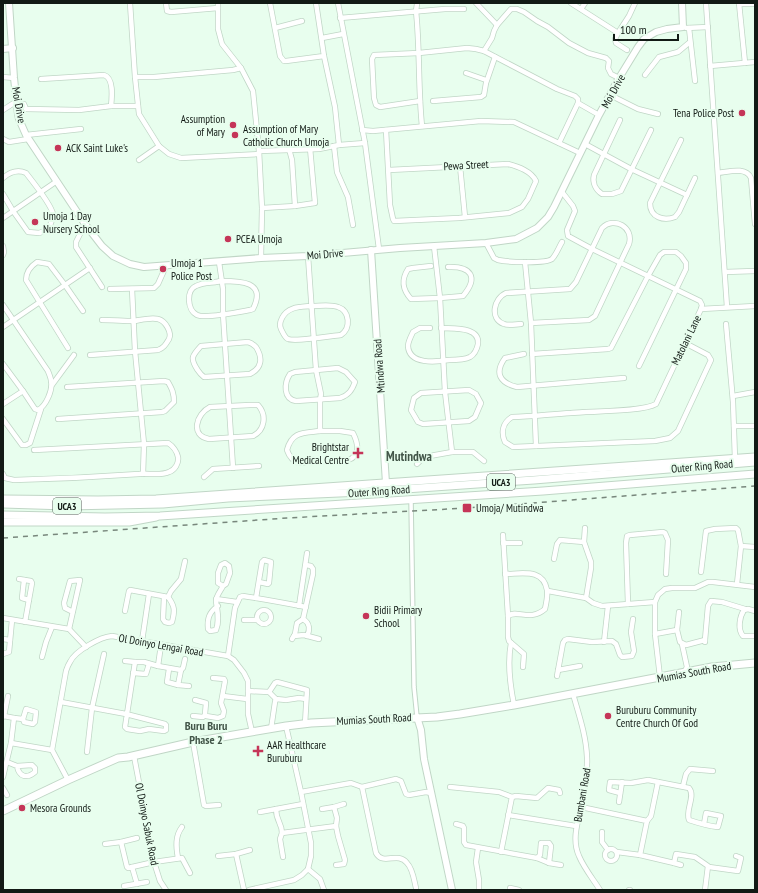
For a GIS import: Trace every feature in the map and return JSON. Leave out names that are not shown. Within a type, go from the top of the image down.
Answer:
[{"type":"main road","name":"Outer Ring Road","points":[[725,459],[755,457]]},
{"type":"main road","name":"UCA3","points":[[3,500],[156,499],[725,459]]},
{"type":"main road","points":[[714,465],[725,459]]},
{"type":"main road","name":"Outer Ring Road","points":[[3,504],[67,506],[167,504],[228,498],[362,492],[534,480],[755,462]]},
{"type":"main road","name":"Outer Ring Road","points":[[3,515],[105,517],[160,516],[411,500],[755,474]]},
{"type":"main road","points":[[156,499],[167,504]]},
{"type":"main road","name":"Outer Ring Road","points":[[3,522],[129,522],[149,520],[160,516]]},
{"type":"main road","name":"Mumias South Road","points":[[3,810],[118,758],[134,756],[192,742],[304,724],[460,714],[718,666],[755,663]]},
{"type":"street","name":"Moi Drive","points":[[10,3],[14,78],[19,119],[27,137],[85,224],[102,246],[113,256],[130,264],[144,267],[308,256],[379,249],[486,243],[516,239],[537,228],[548,217],[562,192],[599,115],[619,78],[644,39],[660,31],[686,28]]},
{"type":"street","points":[[130,3],[135,76],[140,114],[159,146],[169,154],[181,158],[289,149],[319,149],[365,143]]},
{"type":"street","points":[[166,3],[167,11],[171,12],[218,6],[218,29],[222,44],[241,68],[253,91],[259,152],[262,208],[261,258]]},
{"type":"street","points":[[270,3],[280,56],[284,61],[324,56]]},
{"type":"street","points":[[316,3],[324,56],[335,107],[337,172],[340,182],[348,197],[353,225]]},
{"type":"street","points":[[338,3],[365,143],[379,249]]},
{"type":"street","points":[[476,3],[497,25]]},
{"type":"street","points":[[571,3],[618,33]]},
{"type":"street","points":[[581,9],[585,3]]},
{"type":"street","points":[[627,50],[616,43],[616,39],[635,3]]},
{"type":"street","points":[[682,3],[690,42],[695,81]]},
{"type":"street","points":[[706,3],[727,308]]},
{"type":"street","points":[[422,126],[416,4],[427,10]]},
{"type":"street","points":[[745,63],[739,4],[755,4]]},
{"type":"street","points":[[340,18],[451,8],[464,9]]},
{"type":"street","points":[[484,51],[492,38],[497,25],[511,9],[517,9],[548,27],[569,42],[588,52],[606,58],[611,74],[619,78]]},
{"type":"street","points":[[275,28],[302,21]]},
{"type":"street","points":[[686,28],[708,27]]},
{"type":"street","points":[[322,38],[343,34]]},
{"type":"street","points":[[645,75],[659,57],[678,52],[690,42]]},
{"type":"street","points":[[3,49],[13,48]]},
{"type":"street","points":[[420,101],[380,107],[376,105],[374,98],[372,59],[374,55],[419,53],[467,48],[484,51],[575,96],[578,99],[578,103],[559,143]]},
{"type":"street","points":[[433,101],[484,95],[486,80],[495,57]]},
{"type":"street","points":[[710,66],[755,62]]},
{"type":"street","points":[[135,76],[154,76],[233,70],[241,68]]},
{"type":"street","points":[[466,73],[486,80]]},
{"type":"street","points":[[40,79],[104,75],[110,81],[111,106]]},
{"type":"street","points":[[3,78],[14,78]]},
{"type":"street","points":[[610,95],[638,109],[658,114]]},
{"type":"street","points":[[3,110],[17,103],[24,104],[26,109],[38,110],[79,110],[111,106],[138,106]]},
{"type":"street","points":[[578,103],[599,115]]},
{"type":"street","points":[[620,120],[602,155],[593,180],[595,186],[602,194],[612,194],[620,191],[651,130]]},
{"type":"street","points":[[362,130],[386,130],[481,121],[514,122],[580,153]]},
{"type":"street","points":[[3,139],[9,142],[27,137],[81,129]]},
{"type":"street","points":[[386,130],[390,205],[394,221],[398,222],[465,217],[460,166]]},
{"type":"street","points":[[681,140],[650,203],[652,212],[662,220],[675,217],[679,212],[695,178]]},
{"type":"street","points":[[585,144],[602,155],[687,195]]},
{"type":"street","points":[[139,160],[159,146]]},
{"type":"street","points":[[262,208],[315,203],[310,148]]},
{"type":"street","points":[[289,149],[292,160],[295,206]]},
{"type":"street","name":"Pewa Street","points":[[389,170],[508,164],[521,167],[536,181],[528,199],[516,210],[509,213],[465,217]]},
{"type":"street","points":[[718,173],[741,171],[750,174],[755,224]]},
{"type":"street","points":[[3,178],[10,172],[26,173],[41,193],[53,215],[48,230],[39,233],[28,232],[3,194]]},
{"type":"street","points":[[3,218],[57,181]]},
{"type":"street","name":"Matolani Lane","points":[[536,417],[569,413],[630,410],[651,407],[656,404],[702,305],[700,302],[676,289],[568,236],[566,233],[575,211],[562,192]]},
{"type":"street","points":[[521,324],[509,325],[501,323],[494,311],[495,306],[502,295],[506,293],[570,289],[576,282],[602,228],[605,225],[618,223],[626,227],[631,238],[595,316],[592,318],[531,323]]},
{"type":"street","points":[[85,224],[76,245],[102,287]]},
{"type":"street","points":[[486,243],[494,258],[498,260],[525,262],[550,260],[553,258],[562,242]]},
{"type":"street","points":[[3,246],[3,256]]},
{"type":"street","points":[[434,246],[440,298],[445,392],[452,452]]},
{"type":"street","name":"Mtindwa Road","points":[[371,250],[386,483]]},
{"type":"street","points":[[532,354],[611,348],[660,255],[664,252],[676,252],[686,263],[686,269],[639,366]]},
{"type":"street","points":[[308,256],[316,370],[321,394],[320,431]]},
{"type":"street","points":[[68,348],[26,280],[26,276],[32,265],[37,262],[49,264],[66,285],[83,312]]},
{"type":"street","points":[[219,262],[223,289],[233,468]]},
{"type":"street","points":[[525,262],[531,323],[536,446]]},
{"type":"street","points":[[110,289],[156,287],[166,266]]},
{"type":"street","points":[[431,266],[408,269],[403,280],[403,287],[411,298],[463,296],[472,278],[463,268],[448,267]]},
{"type":"street","points":[[3,327],[90,268]]},
{"type":"street","points":[[725,272],[755,271]]},
{"type":"street","points":[[221,281],[246,282],[256,291],[257,297],[253,309],[224,314],[196,315],[188,303],[189,296],[193,288],[196,286],[221,281]]},
{"type":"street","points":[[132,289],[137,382],[142,412],[144,444],[143,474]]},
{"type":"street","points":[[3,305],[48,372],[52,385]]},
{"type":"street","points":[[312,306],[338,307],[342,309],[348,318],[348,323],[341,335],[314,338],[288,339],[280,327],[280,322],[292,308],[312,306]]},
{"type":"street","points":[[701,309],[755,306]]},
{"type":"street","points":[[90,354],[158,350],[162,349],[170,337],[170,332],[162,320],[102,320]]},
{"type":"street","points":[[726,324],[733,396],[735,459]]},
{"type":"street","points":[[430,328],[420,328],[413,332],[408,343],[409,352],[420,361],[443,361],[469,358],[474,354],[478,347],[478,340],[474,334],[468,330],[441,328]]},
{"type":"street","points":[[251,342],[259,352],[261,362],[254,372],[250,374],[204,377],[201,375],[192,359],[201,346],[226,345],[251,342]]},
{"type":"street","points":[[536,417],[512,417],[506,423],[502,432],[505,442],[513,447],[655,441],[670,438],[678,431],[711,360],[711,357],[708,355],[685,343]]},
{"type":"street","points":[[524,354],[505,358],[499,368],[499,374],[506,383],[511,386],[517,387],[624,378]]},
{"type":"street","points":[[3,419],[22,445],[30,443],[41,409],[49,395],[52,385],[74,355]]},
{"type":"street","points":[[3,364],[35,409],[41,409]]},
{"type":"street","points":[[334,368],[342,369],[355,382],[353,389],[345,397],[320,400],[292,401],[289,398],[286,388],[286,380],[290,374],[334,368]]},
{"type":"street","points":[[58,419],[165,411],[174,402],[174,394],[168,382],[164,381],[67,387]]},
{"type":"street","points":[[469,390],[476,394],[481,403],[473,420],[448,423],[418,422],[411,410],[414,398],[418,394],[469,390]]},
{"type":"street","points":[[3,404],[23,391]]},
{"type":"street","points":[[733,396],[755,392]]},
{"type":"street","points":[[258,405],[264,418],[264,422],[258,434],[253,436],[232,438],[205,438],[199,432],[197,425],[200,414],[205,409],[210,407],[229,406],[258,405]]},
{"type":"street","points":[[734,426],[755,426]]},
{"type":"street","points":[[320,431],[340,431],[353,433],[358,444],[355,456],[348,460],[295,462],[287,450],[293,438],[299,433],[320,431]]},
{"type":"street","points":[[3,474],[5,478],[14,480],[76,479],[171,472],[175,468],[178,461],[178,456],[168,443],[34,450]]},
{"type":"street","points":[[417,464],[424,457],[452,452],[472,452],[484,461]]},
{"type":"street","points":[[204,477],[213,469],[259,466]]},
{"type":"street","points":[[411,500],[414,687],[417,717],[421,730],[429,791],[452,890]]},
{"type":"street","points":[[585,528],[584,542],[591,562],[586,598]]},
{"type":"street","points":[[701,572],[705,534],[708,530],[736,528],[738,530],[741,546],[737,584]]},
{"type":"street","points":[[628,604],[627,536],[665,533],[668,540],[666,574]]},
{"type":"street","points":[[502,535],[508,636],[511,643],[524,654],[523,667]]},
{"type":"street","points":[[554,559],[557,544],[560,540],[584,542]]},
{"type":"street","points":[[503,543],[520,542]]},
{"type":"street","points":[[741,546],[755,547]]},
{"type":"street","points":[[299,606],[307,553]]},
{"type":"street","points":[[125,611],[130,590],[166,597],[174,607],[172,622],[165,622],[163,619],[166,597],[181,579],[185,561]]},
{"type":"street","points":[[256,598],[258,582],[263,561],[272,562],[269,583],[258,582]]},
{"type":"street","points":[[306,565],[311,566],[313,569],[303,619],[297,623],[293,637],[307,636],[319,639]]},
{"type":"street","points":[[505,574],[535,573],[542,578],[548,591],[544,609],[538,615],[531,616],[512,614],[508,616]]},
{"type":"street","points":[[25,622],[33,586],[32,582],[21,579],[22,598],[29,600]]},
{"type":"street","points":[[70,629],[80,580],[70,581],[64,602],[65,608],[73,612]]},
{"type":"street","points":[[660,678],[655,634],[654,602],[658,595],[665,589],[695,588],[708,582],[737,584],[755,588]]},
{"type":"street","points":[[218,606],[210,612],[207,623],[210,631],[216,630],[218,606],[216,599],[223,586]]},
{"type":"street","points":[[548,591],[586,598],[593,603],[602,606],[654,602]]},
{"type":"street","points":[[142,641],[149,594]]},
{"type":"street","points":[[252,732],[248,714],[248,681],[234,660],[228,656],[237,602],[240,597],[243,596],[306,607]]},
{"type":"street","points":[[216,599],[237,602]]},
{"type":"street","points":[[265,610],[266,599]]},
{"type":"street","points":[[682,644],[686,645],[705,641],[708,606],[711,600],[755,611]]},
{"type":"street","points":[[604,642],[608,606]]},
{"type":"street","points":[[745,609],[740,624],[740,632],[743,636],[755,636]]},
{"type":"street","points":[[244,620],[257,620],[261,624],[268,622],[271,615],[265,610]]},
{"type":"street","points":[[257,620],[258,612],[265,610]]},
{"type":"street","points":[[679,612],[677,630],[680,642],[682,644],[687,668],[684,673]]},
{"type":"street","points":[[3,618],[70,629],[86,647]]},
{"type":"street","points":[[303,619],[309,627],[307,636]]},
{"type":"street","points":[[580,666],[558,673],[565,640],[568,638],[592,642],[612,642],[616,644],[622,657],[632,656],[634,651],[631,632],[633,619]]},
{"type":"street","points":[[3,654],[9,652],[12,620]]},
{"type":"street","points":[[42,657],[52,626]]},
{"type":"street","points":[[655,634],[677,630]]},
{"type":"street","name":"Ol Doinyo Lengai Road","points":[[52,750],[66,671],[70,661],[86,647],[112,636],[228,656]]},
{"type":"street","points":[[3,639],[10,640]]},
{"type":"street","points":[[511,643],[509,654],[510,683],[514,705]]},
{"type":"street","points":[[158,666],[161,645]]},
{"type":"street","points":[[87,752],[92,708],[104,654]]},
{"type":"street","points":[[178,685],[185,659]]},
{"type":"street","points":[[125,661],[142,662],[169,669],[181,670]]},
{"type":"street","points":[[61,702],[126,714],[165,724],[166,730],[162,732],[149,729],[140,731],[127,729],[125,726],[126,714],[135,662]]},
{"type":"street","points":[[133,673],[146,674],[149,664]]},
{"type":"street","points":[[169,669],[168,682],[189,686]]},
{"type":"street","points":[[193,716],[202,717],[205,715],[221,718],[224,711],[221,703],[225,681],[224,679],[213,678]]},
{"type":"street","points":[[269,692],[277,682],[306,689],[308,692],[304,724]]},
{"type":"street","points":[[248,691],[269,692],[276,699],[306,699]]},
{"type":"street","name":"Bumbani Road","points":[[573,694],[585,737],[588,757],[581,807],[576,826],[576,840],[579,857],[600,890]]},
{"type":"street","points":[[8,696],[4,705],[4,716],[23,719]]},
{"type":"street","points":[[223,696],[247,699]]},
{"type":"street","points":[[271,729],[276,699]]},
{"type":"street","points":[[195,700],[206,703],[205,715]]},
{"type":"street","points":[[421,730],[425,719],[428,717]]},
{"type":"street","points":[[3,777],[11,743],[14,718]]},
{"type":"street","points":[[249,890],[294,880],[308,869],[312,852],[301,792],[286,726]]},
{"type":"street","points":[[192,742],[204,805],[218,805]]},
{"type":"street","points":[[11,743],[52,750],[68,780]]},
{"type":"street","name":"Ol Doinyo Sabuk Road","points":[[134,756],[154,862],[160,881],[166,890]]},
{"type":"street","points":[[5,766],[17,766]]},
{"type":"street","points":[[683,786],[686,774],[690,769],[714,771]]},
{"type":"street","points":[[301,792],[351,783],[362,787],[396,779],[401,781],[406,794],[409,795],[429,791]]},
{"type":"street","points":[[620,793],[610,791],[609,788],[611,781],[631,783],[648,780],[683,786],[691,790],[688,814],[689,820],[704,824]]},
{"type":"street","points":[[619,802],[622,782]]},
{"type":"street","points":[[640,855],[647,821],[651,816],[658,782]]},
{"type":"street","points":[[362,787],[367,815],[378,856],[385,860],[399,857],[405,860],[409,864],[416,888]]},
{"type":"street","points":[[450,787],[499,792],[512,798],[516,796],[537,798],[548,788],[559,790],[560,792]]},
{"type":"street","points":[[3,788],[7,795]]},
{"type":"street","points":[[501,852],[512,798]]},
{"type":"street","points":[[260,812],[303,804]]},
{"type":"street","points":[[322,809],[344,804]]},
{"type":"street","points":[[334,807],[337,818],[336,826],[338,836],[346,860],[344,864],[336,866]]},
{"type":"street","points":[[581,807],[647,821]]},
{"type":"street","points":[[276,809],[276,817],[281,826],[282,834],[280,839],[283,857]]},
{"type":"street","points":[[508,815],[576,826]]},
{"type":"street","points":[[456,824],[463,826],[464,828],[465,844],[478,848],[537,858],[549,863],[560,865]]},
{"type":"street","points":[[282,834],[336,826]]},
{"type":"street","points":[[178,858],[177,842],[179,832],[182,827]]},
{"type":"street","points":[[602,832],[602,842],[608,850]]},
{"type":"street","points":[[105,844],[137,838]]},
{"type":"street","points":[[121,842],[128,868],[182,858],[190,874]]},
{"type":"street","points":[[537,858],[540,855],[541,843],[549,843],[552,846],[549,863]]},
{"type":"street","points":[[478,848],[476,862],[479,890]]},
{"type":"street","points":[[608,850],[614,849],[617,852],[640,855],[681,865]]},
{"type":"street","points":[[218,856],[236,854],[250,850]]},
{"type":"street","points":[[608,850],[605,855],[608,861],[615,861],[617,858],[617,852]]},
{"type":"street","points":[[236,854],[244,890]]},
{"type":"street","points":[[674,863],[677,854],[698,858],[709,868],[738,871],[741,858],[736,856]]},
{"type":"street","points":[[132,867],[137,884]]},
{"type":"street","points":[[705,890],[709,868]]},
{"type":"street","points":[[308,869],[320,879],[324,890]]},
{"type":"street","points":[[124,886],[147,882]]},
{"type":"street","points":[[510,888],[519,890]]},
{"type":"railway","points":[[3,538],[287,518],[467,508],[755,486]]},
{"type":"place","name":"Tena Police Post","points":[[742,113]]},
{"type":"place","name":"Assumption of Mary","points":[[233,125]]},
{"type":"place","name":"Assumption of Mary Catholic Church Umoja","points":[[235,135]]},
{"type":"place","name":"ACK Saint Luke's","points":[[58,148]]},
{"type":"place","name":"Umoja 1 Day Nursery School","points":[[35,222]]},
{"type":"place","name":"PCEA Umoja","points":[[228,239]]},
{"type":"place","name":"Umoja 1 Police Post","points":[[163,269]]},
{"type":"place","name":"Brightstar Medical Centre","points":[[358,453]]},
{"type":"place","name":"Umoja/ Mutindwa","points":[[467,508]]},
{"type":"place","name":"Bidii Primary School","points":[[366,616]]},
{"type":"place","name":"Buruburu Community Centre Church Of God","points":[[608,716]]},
{"type":"place","name":"AAR Healthcare Buruburu","points":[[258,751]]},
{"type":"place","name":"Mesora Grounds","points":[[22,808]]},
{"type":"district","name":"Mutindwa","points":[[409,456]]},
{"type":"district","name":"Buru Buru Phase 2","points":[[206,732]]}]
